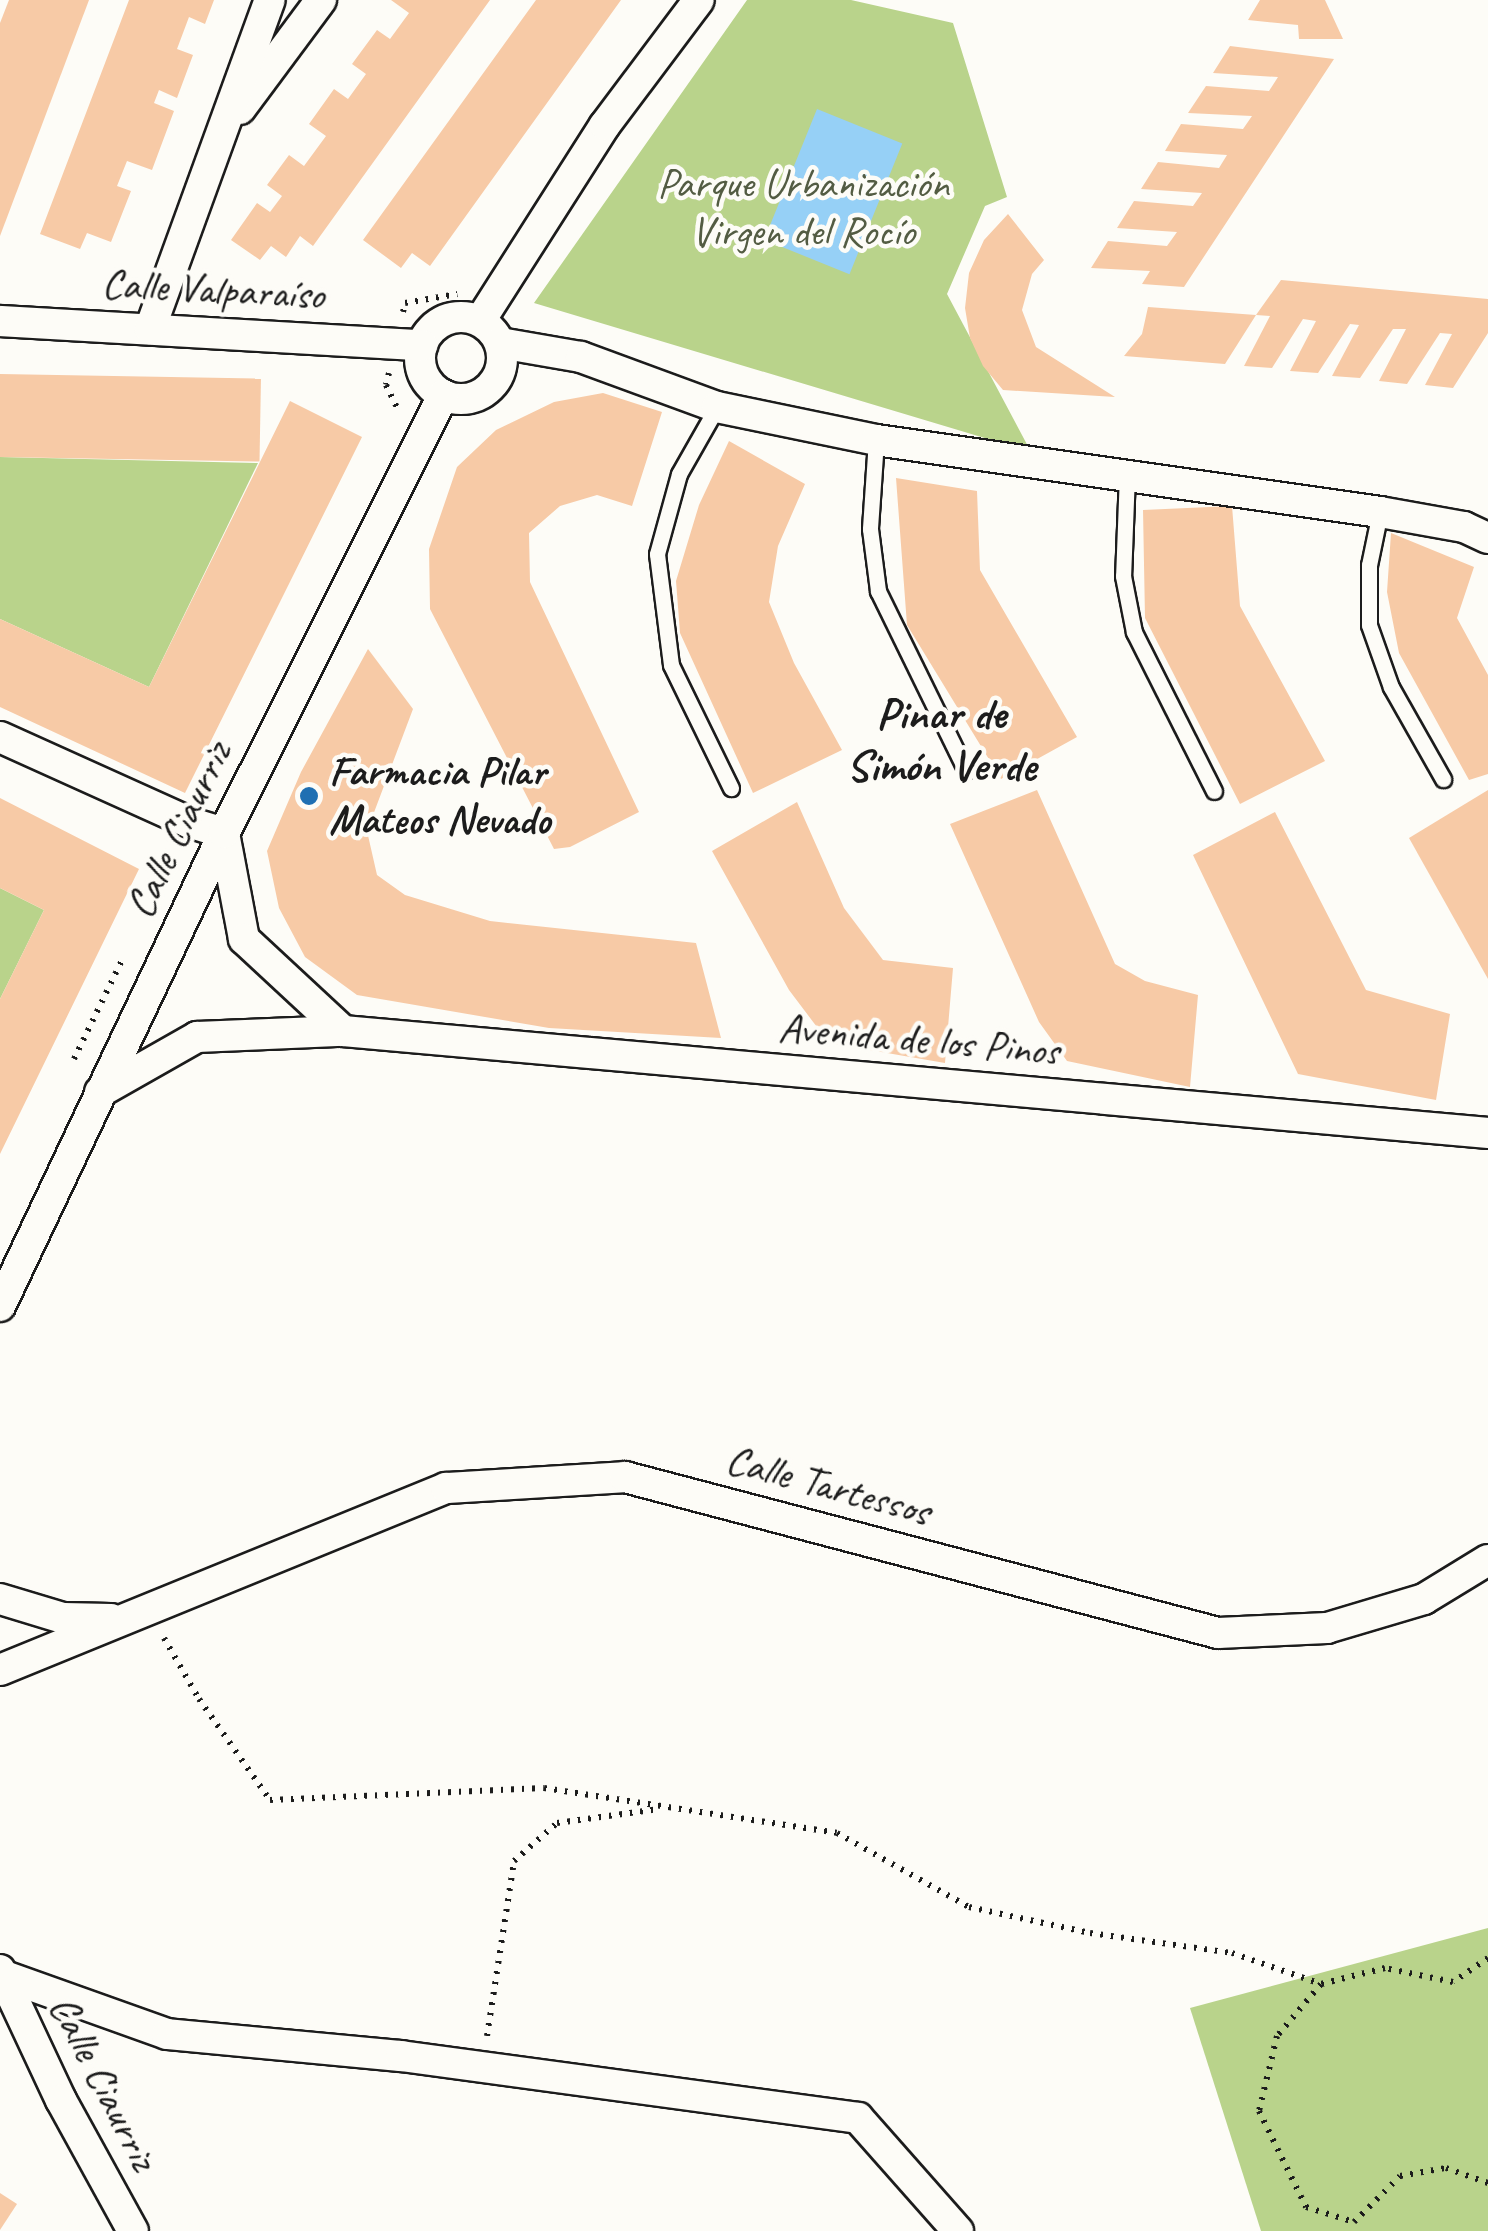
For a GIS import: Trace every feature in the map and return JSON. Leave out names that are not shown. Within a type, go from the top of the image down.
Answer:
[{"type":"street","points":[[150,328],[270,0]]},
{"type":"street","points":[[220,135],[321,0]]},
{"type":"street","points":[[490,332],[606,125],[699,0]]},
{"type":"street","points":[[490,332],[503,360],[492,386],[471,398],[443,395],[425,378],[422,346],[428,333],[452,318],[581,357],[717,407],[876,440],[1380,512],[1464,527],[1488,538]]},
{"type":"street","name":"Calle Valparaíso","points":[[0,321],[422,346]]},
{"type":"street","name":"Calle Ciaurriz","points":[[0,1306],[12,1246],[100,1092],[224,833],[443,395]]},
{"type":"street","points":[[0,736],[188,822],[224,833],[244,939],[344,1031]]},
{"type":"street","name":"Avenida de los Pinos","points":[[100,1092],[197,1038],[344,1031],[1488,1133]]},
{"type":"street","name":"Calle Tartessos","points":[[0,1670],[446,1488],[624,1476],[1218,1633],[1327,1628],[1424,1599],[1488,1560]]},
{"type":"street","name":"Calle Tartessos","points":[[0,1599],[63,1618],[100,1620],[148,1612]]},
{"type":"street","points":[[1,1974],[167,2034],[482,2067],[858,2118],[958,2231]]},
{"type":"street","name":"Calle Ciaurriz","points":[[1,1974],[117,2223]]},
{"type":"lane","points":[[717,407],[679,474],[657,554],[671,665],[731,788]]},
{"type":"lane","points":[[876,440],[870,529],[878,590],[966,771]]},
{"type":"lane","points":[[1128,474],[1123,576],[1134,632],[1214,791]]},
{"type":"lane","points":[[1380,512],[1369,565],[1369,625],[1392,687],[1443,779]]},
{"type":"path","points":[[148,1612],[200,1699],[270,1800],[544,1788],[838,1833],[969,1907],[1090,1932],[1232,1953],[1321,1984],[1385,1968],[1453,1982],[1488,1958]]},
{"type":"path","points":[[482,2067],[514,1861],[557,1823],[670,1808]]},
{"type":"path","points":[[1321,1984],[1277,2036],[1259,2111],[1306,2207],[1354,2222],[1400,2176],[1446,2168],[1488,2182]]},
{"type":"green space","name":"Parque Urbanización Virgen del Rocío","points":[[747,0],[851,0],[953,23],[1007,197],[985,206],[947,294],[1031,452],[534,303]]},
{"type":"green space","points":[[0,457],[258,463],[149,687],[0,619]]},
{"type":"green space","points":[[0,888],[44,910],[0,999]]},
{"type":"green space","points":[[1488,1928],[1488,2231],[1261,2231],[1190,2008]]},
{"type":"water","points":[[817,109],[902,143],[849,274],[764,240]]},
{"type":"building","points":[[9,0],[89,0],[0,236],[0,23]]},
{"type":"building","points":[[129,0],[214,0],[205,24],[189,17],[177,49],[193,55],[177,98],[159,90],[154,103],[174,111],[152,170],[127,161],[117,186],[131,191],[111,242],[87,233],[80,249],[40,234]]},
{"type":"building","points":[[391,0],[490,0],[313,246],[300,236],[286,257],[271,246],[260,260],[231,240],[257,203],[270,212],[282,196],[267,185],[289,155],[304,166],[326,136],[309,124],[334,89],[348,99],[366,74],[352,64],[377,30],[390,39],[409,13]]},
{"type":"building","points":[[536,0],[621,0],[430,266],[412,253],[401,268],[363,240]]},
{"type":"building","points":[[1260,0],[1325,0],[1343,39],[1299,39],[1298,25],[1248,20]]},
{"type":"building","points":[[1230,46],[1334,59],[1184,287],[1142,284],[1150,271],[1091,268],[1108,241],[1167,246],[1177,232],[1117,228],[1134,201],[1193,206],[1202,193],[1141,189],[1158,162],[1219,168],[1227,155],[1165,151],[1181,124],[1243,129],[1252,116],[1188,113],[1206,86],[1269,91],[1278,77],[1213,73]]},
{"type":"building","points":[[1008,214],[1044,260],[1032,274],[1022,310],[1036,347],[1115,397],[1003,390],[983,366],[970,338],[965,308],[969,273],[984,240]]},
{"type":"building","points":[[1281,280],[1488,299],[1488,333],[1453,388],[1425,385],[1452,334],[1440,333],[1407,384],[1379,381],[1406,329],[1393,329],[1360,378],[1332,376],[1359,325],[1350,324],[1318,373],[1290,371],[1316,321],[1303,319],[1272,368],[1244,366],[1270,316],[1256,315]]},
{"type":"building","points":[[1148,307],[1256,315],[1225,364],[1124,356],[1142,334]]},
{"type":"building","points":[[0,374],[261,379],[260,462],[0,457]]},
{"type":"building","points":[[603,393],[662,412],[632,506],[597,495],[560,506],[529,533],[530,582],[639,812],[570,847],[554,849],[430,609],[429,549],[457,467],[496,430],[554,402]]},
{"type":"building","points":[[290,401],[362,437],[185,793],[0,707],[0,619],[149,687]]},
{"type":"building","points":[[729,441],[805,484],[778,546],[769,602],[794,663],[842,750],[753,793],[680,633],[676,581],[699,505]]},
{"type":"building","points":[[896,478],[977,491],[980,570],[1077,737],[1001,779],[907,625]]},
{"type":"building","points":[[1232,506],[1240,606],[1325,761],[1240,804],[1145,618],[1143,510]]},
{"type":"building","points":[[1391,533],[1474,567],[1457,618],[1488,675],[1488,774],[1469,780],[1399,653],[1387,592]]},
{"type":"building","points":[[368,649],[413,709],[367,831],[377,875],[405,895],[490,921],[696,943],[721,1038],[549,1028],[357,995],[305,957],[279,908],[267,851],[301,772]]},
{"type":"building","points":[[1037,790],[1115,964],[1145,981],[1198,995],[1190,1087],[1067,1061],[1039,1022],[950,824]]},
{"type":"building","points":[[1488,790],[1488,979],[1409,838]]},
{"type":"building","points":[[0,798],[139,869],[0,1154],[0,999],[44,910],[0,888]]},
{"type":"building","points":[[797,802],[844,908],[883,960],[953,968],[945,1063],[829,1043],[789,990],[712,851]]},
{"type":"building","points":[[1275,812],[1366,990],[1450,1014],[1436,1100],[1298,1074],[1193,855]]},
{"type":"building","points":[[0,2193],[17,2204],[0,2230]]},
{"type":"place","name":"Farmacia Pilar Mateos Nevado","points":[[309,796]]},
{"type":"district","name":"Pinar de Simón Verde","points":[[941,740]]}]
